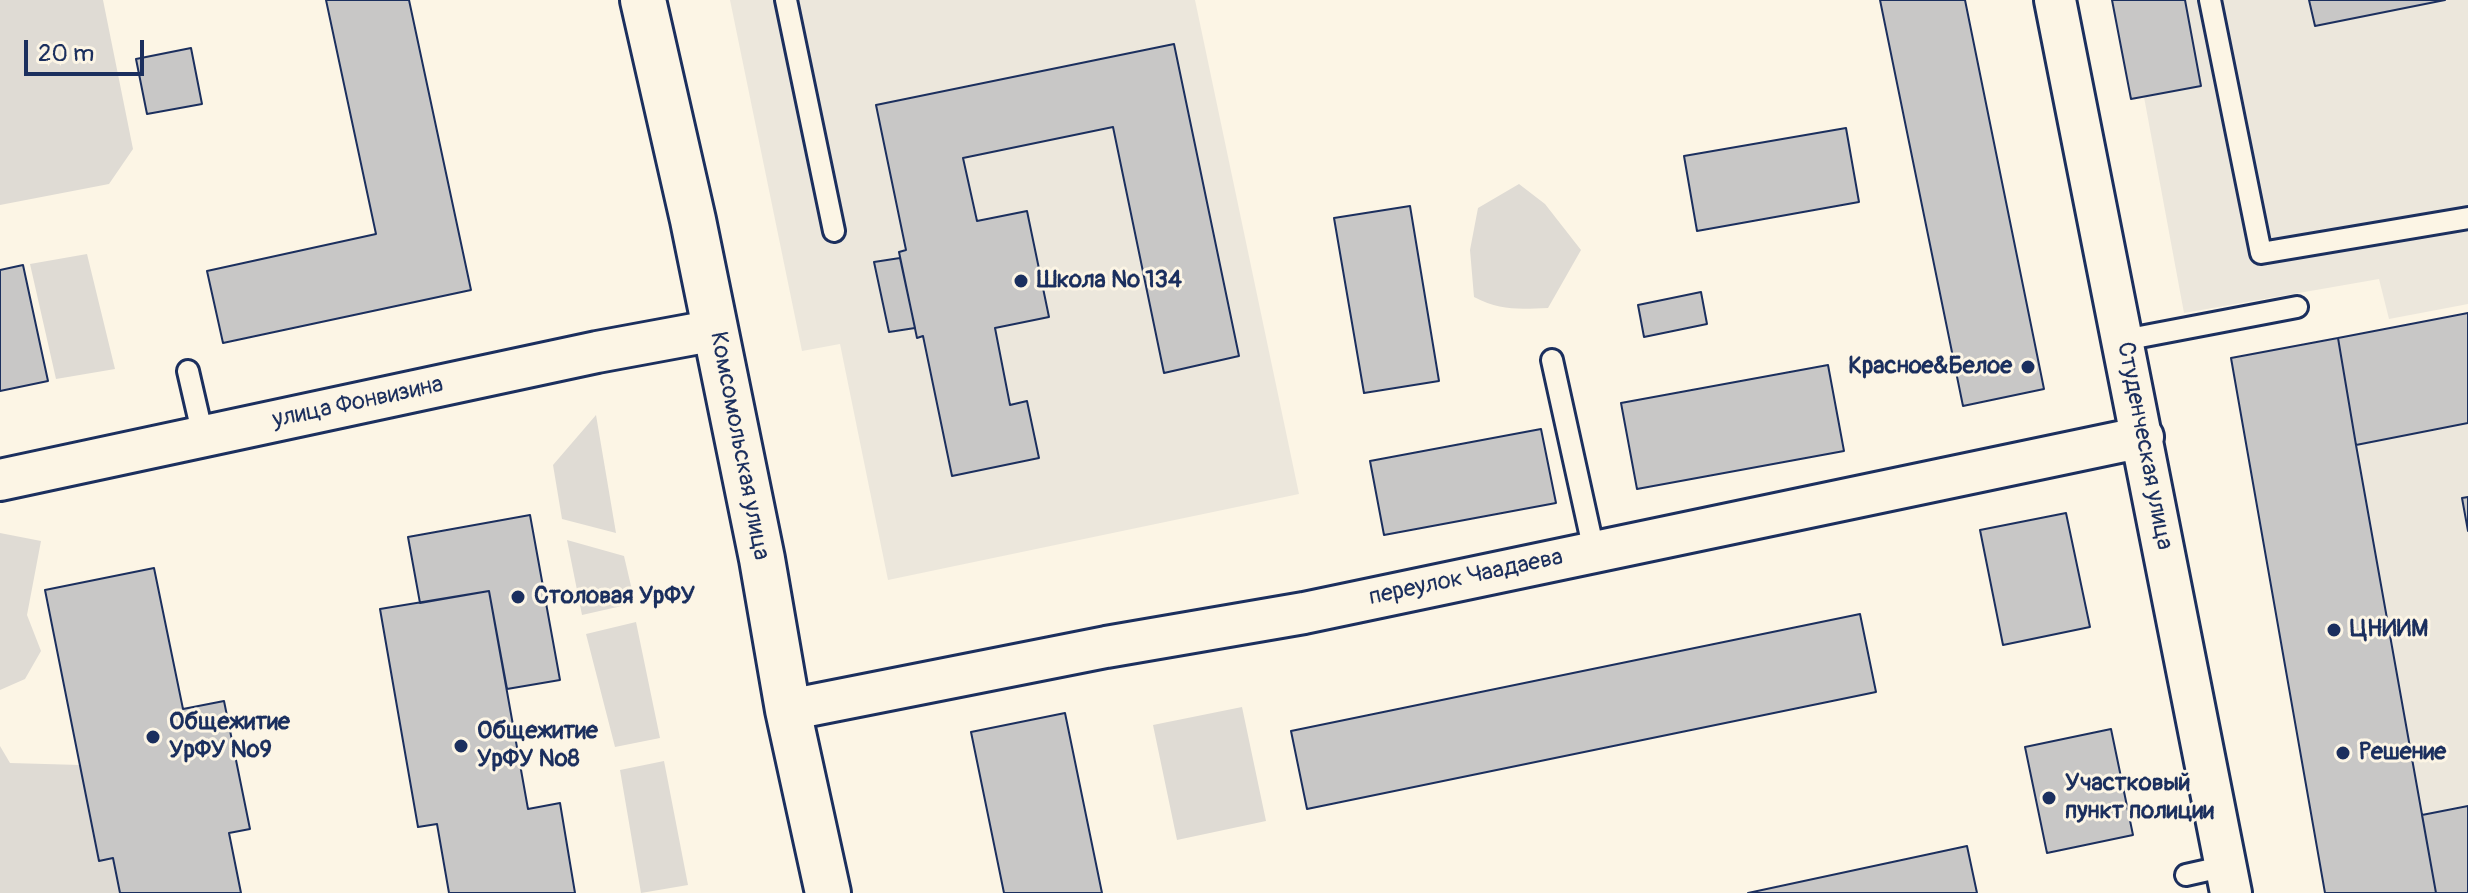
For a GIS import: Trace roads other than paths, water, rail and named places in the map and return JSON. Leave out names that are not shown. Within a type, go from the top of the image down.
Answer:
[{"type":"main road","name":"Комсомольская улица","points":[[643,0],[716,330],[762,559],[788,710],[828,893]]},
{"type":"street","name":"Студенческая улица","points":[[2055,0],[2229,880]]},
{"type":"street","name":"улица Фонвизина","points":[[0,480],[597,352],[716,330]]},
{"type":"street","name":"переулок Чаадаева","points":[[788,710],[1106,647],[1304,613],[2143,437]]},
{"type":"lane","points":[[786,0],[834,231]]},
{"type":"lane","points":[[2210,0],[2261,253],[2468,218]]},
{"type":"lane","points":[[2124,340],[2297,307]]},
{"type":"lane","points":[[1552,360],[1594,551]]},
{"type":"lane","points":[[188,371],[203,436]]},
{"type":"lane","points":[[2186,875],[2229,880]]},
{"type":"place","name":"Школа № 134","points":[[1021,281]]},
{"type":"place","name":"Красное&Белое","points":[[2028,367]]},
{"type":"place","name":"Столовая УрФУ","points":[[518,597]]},
{"type":"place","name":"ЦНИИМ","points":[[2334,630]]},
{"type":"place","name":"Общежитие УрФУ №9","points":[[153,737]]},
{"type":"place","name":"Общежитие УрФУ №8","points":[[461,746]]},
{"type":"place","name":"Решение","points":[[2343,753]]},
{"type":"place","name":"Участковый пункт полиции","points":[[2049,798]]}]
